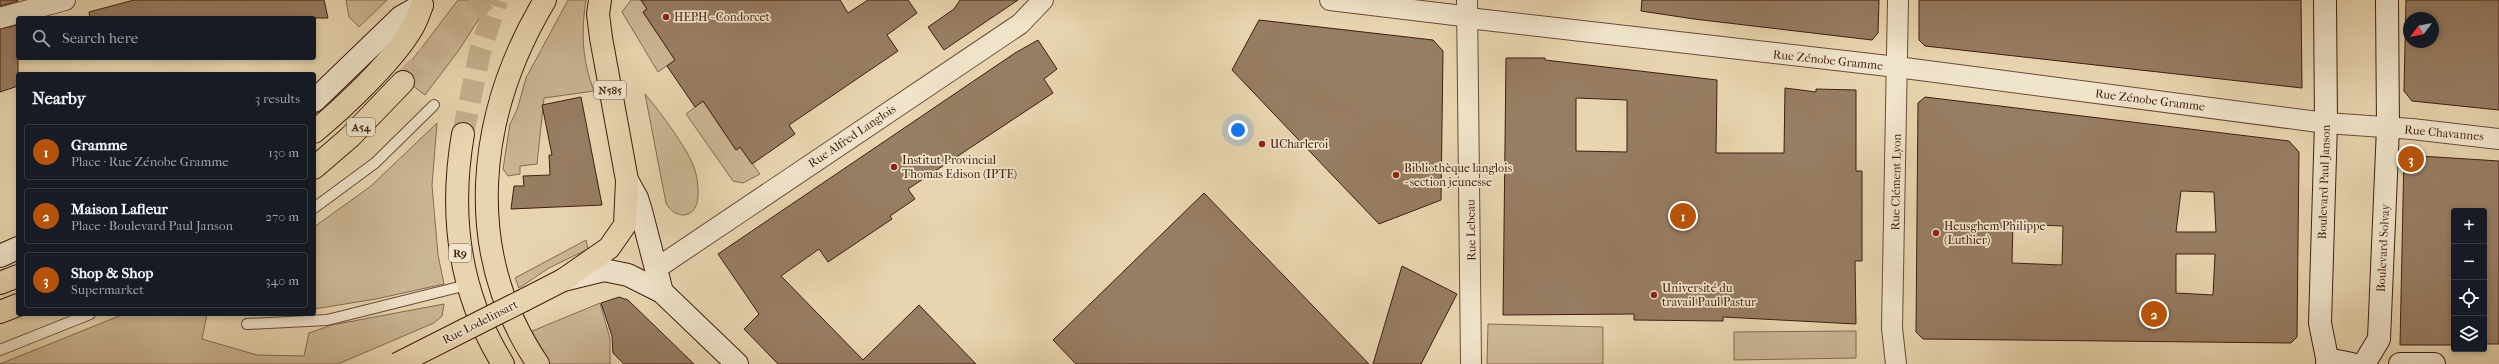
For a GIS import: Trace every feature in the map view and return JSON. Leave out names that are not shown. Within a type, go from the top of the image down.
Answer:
[{"type":"main road","points":[[538,364],[514,320],[496,273],[487,232],[487,200],[490,145],[503,92],[516,58],[545,0]]},
{"type":"main road","name":"N585","points":[[600,0],[598,14],[601,38],[627,180]]},
{"type":"main road","points":[[316,130],[334,115],[390,56],[412,30],[424,2]]},
{"type":"main road","name":"A54","points":[[316,166],[350,137],[404,82]]},
{"type":"main road","name":"R9","points":[[463,134],[457,171],[456,215],[460,252],[468,285],[479,316],[503,364]]},
{"type":"main road","name":"Rue Lodelinsart","points":[[397,364],[563,280],[609,248],[625,225],[627,180]]},
{"type":"main road","points":[[0,283],[16,277]]},
{"type":"main road","points":[[0,312],[16,306]]},
{"type":"street","points":[[0,18],[65,0]]},
{"type":"street","name":"Rue Alfred Langlois","points":[[657,268],[1020,24],[1043,0]]},
{"type":"street","name":"Rue Zénobe Gramme","points":[[1330,0],[1428,14],[1463,16],[1467,9],[2326,123],[2388,128]]},
{"type":"street","name":"Rue Clément Lyon","points":[[1896,364],[1892,328],[1898,0]]},
{"type":"street","name":"Boulevard Paul Janson","points":[[2325,0],[2326,123],[2320,323],[2327,364]]},
{"type":"street","points":[[2387,0],[2388,128]]},
{"type":"street","points":[[316,98],[401,17],[424,2]]},
{"type":"street","name":"Rue Lebeau","points":[[1467,9],[1471,364]]},
{"type":"street","name":"Rue Chavannes","points":[[2388,128],[2499,138]]},
{"type":"street","name":"Boulevard Solvay","points":[[2364,364],[2379,339],[2388,128]]},
{"type":"street","name":"N585","points":[[627,180],[637,198],[657,268],[662,292],[737,364]]},
{"type":"street","points":[[0,256],[16,249]]},
{"type":"street","name":"Rue Lodelinsart","points":[[563,280],[604,270],[628,275],[646,286],[662,292]]},
{"type":"street","points":[[2327,364],[2337,361],[2352,364]]},
{"type":"street","points":[[2400,364],[2434,364]]},
{"type":"lane","points":[[316,207],[375,163],[434,105]]},
{"type":"lane","points":[[247,324],[327,320],[468,285]]},
{"type":"lane","points":[[0,350],[85,316]]},
{"type":"shaded area","points":[[346,0],[387,0],[359,27],[349,17]]},
{"type":"shaded area","points":[[458,0],[491,0],[459,50],[425,95],[400,76]]},
{"type":"shaded area","points":[[568,0],[586,0],[583,35],[587,68],[594,91],[544,98],[537,164],[520,166],[520,174],[508,176],[503,169],[510,124],[517,110],[526,78]]},
{"type":"shaded area","points":[[631,0],[641,0],[647,9],[643,12],[675,60],[658,72],[622,12]]},
{"type":"shaded area","points":[[645,94],[682,144],[689,156],[696,174],[698,201],[692,212],[688,214],[684,215],[675,213],[666,203]]},
{"type":"shaded area","points":[[703,101],[736,150],[740,147],[760,174],[743,183],[733,181],[686,114]]},
{"type":"shaded area","points":[[437,123],[432,185],[438,255],[444,284],[376,299],[316,309],[316,226],[371,186]]},
{"type":"shaded area","points":[[586,240],[588,249],[549,268],[519,288],[515,278]]},
{"type":"shaded area","points":[[600,303],[610,339],[610,364],[549,364],[530,332]]},
{"type":"shaded area","points":[[444,304],[442,316],[434,323],[338,364],[0,364],[119,316],[207,316],[202,339],[257,355],[304,356],[309,333],[332,325]]},
{"type":"shaded area","points":[[1488,324],[1603,327],[1603,364],[1487,364]]},
{"type":"shaded area","points":[[1856,331],[1856,358],[1734,360],[1734,332]]},
{"type":"building","points":[[0,0],[18,0],[18,1],[0,6]]},
{"type":"building","points":[[134,0],[324,0],[328,18],[316,18],[316,16],[90,16],[89,12]]},
{"type":"building","points":[[641,0],[840,0],[848,13],[868,0],[908,0],[917,13],[887,35],[898,51],[789,125],[795,134],[752,164],[740,147],[736,150],[703,101],[695,107],[667,66],[675,60],[643,12],[647,9]]},
{"type":"building","points":[[960,0],[1018,0],[944,50],[928,27],[954,9]]},
{"type":"building","points":[[1642,0],[1879,0],[1878,33],[1872,40],[1694,19],[1641,11]]},
{"type":"building","points":[[1919,0],[2301,0],[2302,88],[1925,46],[1919,40]]},
{"type":"building","points":[[2406,0],[2499,0],[2499,110],[2412,101],[2404,91],[2405,48],[2439,48],[2439,12],[2406,12]]},
{"type":"building","points":[[1259,20],[1433,40],[1443,51],[1441,200],[1379,224],[1232,70]]},
{"type":"building","points":[[16,25],[16,60],[18,60],[18,72],[16,72],[16,87],[0,92],[0,29]]},
{"type":"building","name":"Institut Provincial Thomas Edison (IPTE)","points":[[1038,40],[1057,69],[1044,79],[1053,93],[908,189],[915,199],[890,216],[892,219],[828,262],[819,249],[781,276],[863,360],[919,305],[976,364],[778,364],[744,329],[759,314],[718,254],[1015,53]]},
{"type":"building","points":[[1506,58],[1545,58],[1545,60],[1717,80],[1716,153],[1784,153],[1785,88],[1816,92],[1816,89],[1856,90],[1856,171],[1862,171],[1862,261],[1855,261],[1856,324],[1723,317],[1723,321],[1634,320],[1634,314],[1503,315]],"holes":[[[1576,98],[1627,100],[1627,152],[1576,151]]]},
{"type":"building","points":[[581,97],[602,205],[511,209],[514,186],[524,186],[523,176],[550,175],[549,155],[552,155],[542,105]]},
{"type":"building","points":[[1925,97],[2289,141],[2299,152],[2297,337],[2291,343],[1923,339],[1916,332],[1918,103]],"holes":[[[2181,191],[2214,192],[2216,232],[2176,232]],[[2013,224],[2063,226],[2062,265],[2012,263]],[[2176,254],[2215,254],[2213,295],[2176,293]]]},
{"type":"building","points":[[2404,155],[2499,161],[2499,344],[2487,344],[2487,208],[2451,208],[2451,345],[2400,345]]},
{"type":"building","points":[[1204,193],[1369,364],[1076,364],[1053,340]]},
{"type":"building","points":[[1402,266],[1457,294],[1421,364],[1373,364]]},
{"type":"building","points":[[619,297],[628,300],[694,364],[624,364],[613,353],[612,336],[601,303]]},
{"type":"tunnel","points":[[403,82],[485,0]]},
{"type":"tunnel","points":[[463,134],[480,52],[497,0]]},
{"type":"place","name":"HEPH - Condorcet","points":[[666,17]]},
{"type":"place","name":"UCharleroi","points":[[1262,144]]},
{"type":"place","name":"Shop & Shop","points":[[2411,159]]},
{"type":"place","name":"Institut Provincial Thomas Edison (IPTE)","points":[[894,167]]},
{"type":"place","name":"Bibliothèque langlois - section jeunesse","points":[[1396,175]]},
{"type":"place","name":"Gramme","points":[[1683,216]]},
{"type":"place","name":"Heusghem Philippe (Luthier)","points":[[1936,233]]},
{"type":"place","name":"Université du travail Paul Pastur","points":[[1654,295]]},
{"type":"place","name":"Maison Lafleur","points":[[2154,314]]}]
